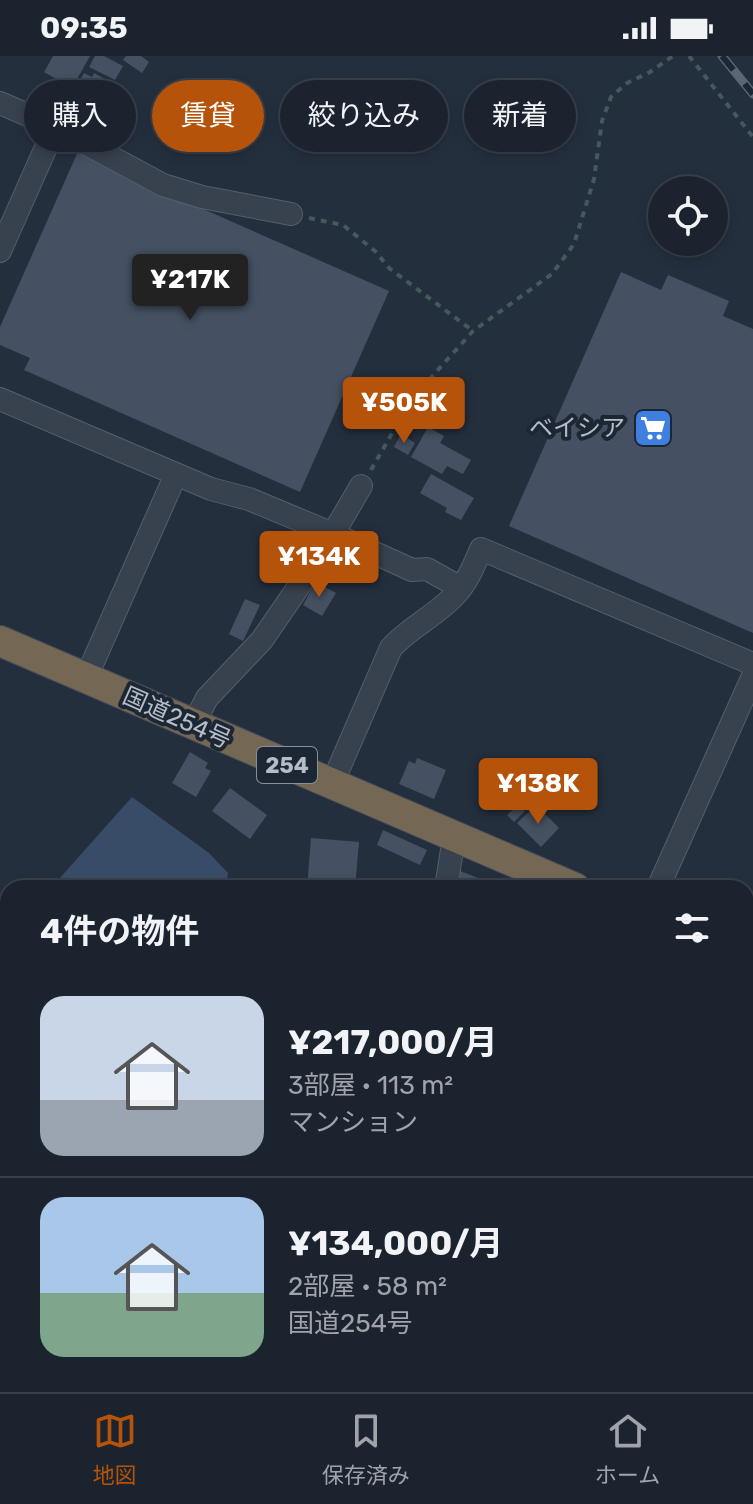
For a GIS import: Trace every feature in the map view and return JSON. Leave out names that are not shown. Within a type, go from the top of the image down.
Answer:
[{"type":"highway","name":"国道254号","points":[[0,641],[556,880]]},
{"type":"street","points":[[0,103],[24,113]]},
{"type":"street","points":[[0,251],[44,152]]},
{"type":"street","points":[[102,152],[163,185],[202,197],[291,214]]},
{"type":"street","points":[[0,399],[211,489],[249,499],[412,570],[427,569],[461,588]]},
{"type":"street","points":[[86,678],[176,474]]},
{"type":"street","points":[[193,725],[207,698],[262,640],[333,534],[361,486]]},
{"type":"street","points":[[332,784],[391,648],[461,588],[481,549],[753,664]]},
{"type":"street","points":[[662,880],[753,676]]},
{"type":"street","points":[[447,880],[454,837]]},
{"type":"path","points":[[361,486],[411,400],[473,331],[552,274],[574,244],[594,179],[602,121],[611,97],[627,83],[673,56]]},
{"type":"path","points":[[689,56],[753,137]]},
{"type":"path","points":[[291,214],[343,225],[375,251],[389,268],[473,331]]},
{"type":"water","points":[[132,797],[209,853],[228,873],[227,880],[58,880]]},
{"type":"building","points":[[53,56],[90,56],[76,80],[58,80],[44,72]]},
{"type":"building","points":[[95,56],[104,56],[123,66],[115,80],[89,67]]},
{"type":"building","points":[[126,56],[141,56],[149,62],[142,73],[123,60]]},
{"type":"building","points":[[84,73],[92,77],[94,73],[107,80],[80,80]]},
{"type":"building","points":[[78,152],[87,152],[110,168],[389,291],[300,492],[24,370],[30,358],[0,345],[0,327]]},
{"type":"building","name":"ベイシア","points":[[621,272],[661,290],[668,275],[729,301],[723,316],[753,329],[753,633],[509,526]]},
{"type":"building","points":[[428,427],[444,436],[440,443],[471,460],[463,474],[447,466],[442,474],[411,457]]},
{"type":"building","points":[[401,434],[415,443],[408,455],[394,447]]},
{"type":"building","points":[[431,474],[474,498],[461,520],[420,493]]},
{"type":"building","points":[[316,582],[336,593],[322,616],[303,605]]},
{"type":"building","points":[[245,599],[260,605],[243,641],[229,634]]},
{"type":"building","points":[[190,752],[208,763],[205,768],[211,771],[196,797],[172,783]]},
{"type":"building","points":[[417,758],[446,770],[434,799],[399,784],[409,761],[415,764]]},
{"type":"building","points":[[230,788],[267,815],[250,839],[212,811]]},
{"type":"building","points":[[519,804],[525,811],[514,822],[507,815]]},
{"type":"building","points":[[536,805],[559,828],[541,847],[517,823]]},
{"type":"building","points":[[383,830],[427,850],[420,865],[377,845]]},
{"type":"building","points":[[311,838],[359,842],[356,880],[308,880]]},
{"type":"building","points":[[455,869],[483,880],[455,880]]},
{"type":"railway","points":[[722,56],[753,94]]},
{"type":"place","name":"ベイシア","points":[[653,428]]}]
